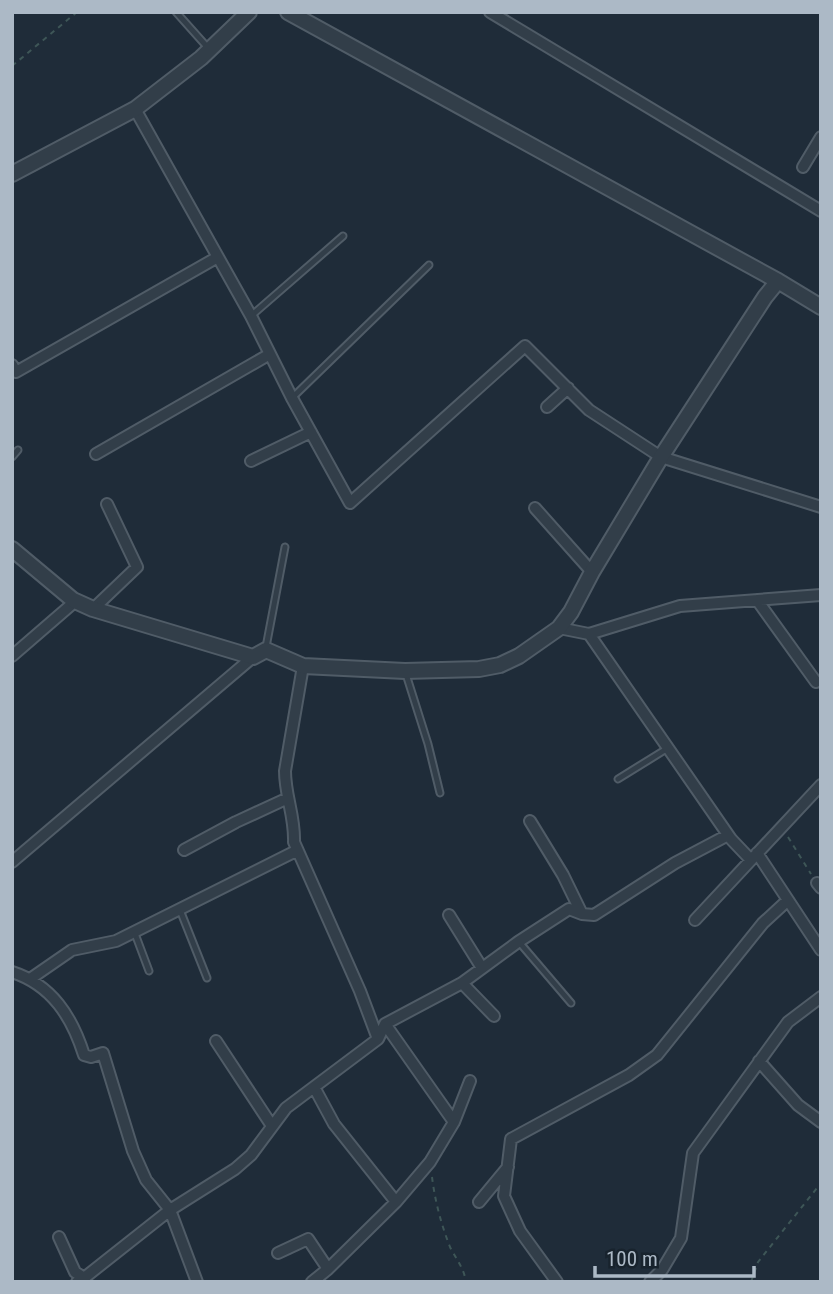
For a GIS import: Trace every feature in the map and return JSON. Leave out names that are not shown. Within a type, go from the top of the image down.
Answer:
[{"type":"street","points":[[12,174],[135,109],[210,50],[248,12]]},
{"type":"street","points":[[288,12],[821,307]]},
{"type":"street","points":[[490,12],[821,211]]},
{"type":"street","points":[[135,109],[251,316],[292,398],[350,502],[525,346],[589,410],[661,457],[821,507]]},
{"type":"street","points":[[803,167],[821,137]]},
{"type":"street","points":[[12,365],[16,372],[218,257]]},
{"type":"street","points":[[12,549],[73,600],[93,609],[303,666],[405,671],[479,669],[500,664],[519,656],[559,628],[661,457],[778,281]]},
{"type":"street","points":[[96,454],[270,354]]},
{"type":"street","points":[[547,407],[568,388]]},
{"type":"street","points":[[251,461],[311,432]]},
{"type":"street","points":[[93,609],[137,567],[107,504]]},
{"type":"street","points":[[535,508],[592,572]]},
{"type":"street","points":[[559,628],[589,634],[680,606],[821,595]]},
{"type":"street","points":[[12,656],[71,605],[73,600]]},
{"type":"street","points":[[757,600],[816,682]]},
{"type":"street","points":[[589,634],[728,835],[754,856],[788,900],[821,950]]},
{"type":"street","points":[[12,862],[259,653]]},
{"type":"street","points":[[303,666],[285,771],[288,798],[295,823],[294,842],[360,991],[378,1039]]},
{"type":"street","points":[[695,920],[821,785]]},
{"type":"street","points":[[184,850],[288,798]]},
{"type":"street","points":[[530,821],[563,875],[582,914]]},
{"type":"street","points":[[59,1237],[75,1272],[82,1280],[170,1210],[235,1169],[251,1155],[286,1108],[378,1039],[385,1024],[462,983],[569,909],[594,915],[675,863],[728,835]]},
{"type":"street","points":[[30,979],[72,950],[116,941],[296,851]]},
{"type":"street","points":[[557,1282],[520,1231],[505,1196],[512,1139],[629,1075],[657,1055],[763,923],[788,900]]},
{"type":"street","points":[[449,915],[482,968]]},
{"type":"street","points":[[12,972],[41,985],[64,1010],[77,1033],[84,1055],[91,1057],[103,1052],[133,1151],[146,1180],[170,1210],[197,1282]]},
{"type":"street","points":[[462,983],[494,1016]]},
{"type":"street","points":[[650,1282],[662,1270],[681,1238],[693,1153],[788,1022],[821,997]]},
{"type":"street","points":[[385,1024],[454,1122]]},
{"type":"street","points":[[216,1041],[271,1126]]},
{"type":"street","points":[[760,1061],[798,1105],[821,1122]]},
{"type":"street","points":[[312,1282],[396,1202],[430,1162],[454,1122],[470,1081]]},
{"type":"street","points":[[314,1087],[334,1124],[396,1202]]},
{"type":"street","points":[[479,1202],[508,1167]]},
{"type":"street","points":[[278,1253],[308,1239],[328,1269]]},
{"type":"lane","points":[[176,12],[210,50]]},
{"type":"lane","points":[[251,316],[343,236]]},
{"type":"lane","points":[[292,398],[429,265]]},
{"type":"lane","points":[[12,457],[18,450]]},
{"type":"lane","points":[[259,653],[285,547]]},
{"type":"lane","points":[[405,671],[440,793]]},
{"type":"lane","points":[[618,779],[668,748]]},
{"type":"lane","points":[[179,908],[207,978]]},
{"type":"lane","points":[[134,931],[149,971]]},
{"type":"lane","points":[[518,942],[571,1003]]},
{"type":"path","points":[[12,66],[77,12]]},
{"type":"path","points":[[781,828],[819,885]]},
{"type":"path","points":[[430,1162],[435,1200],[466,1282]]},
{"type":"path","points":[[751,1282],[758,1262],[821,1183]]}]
